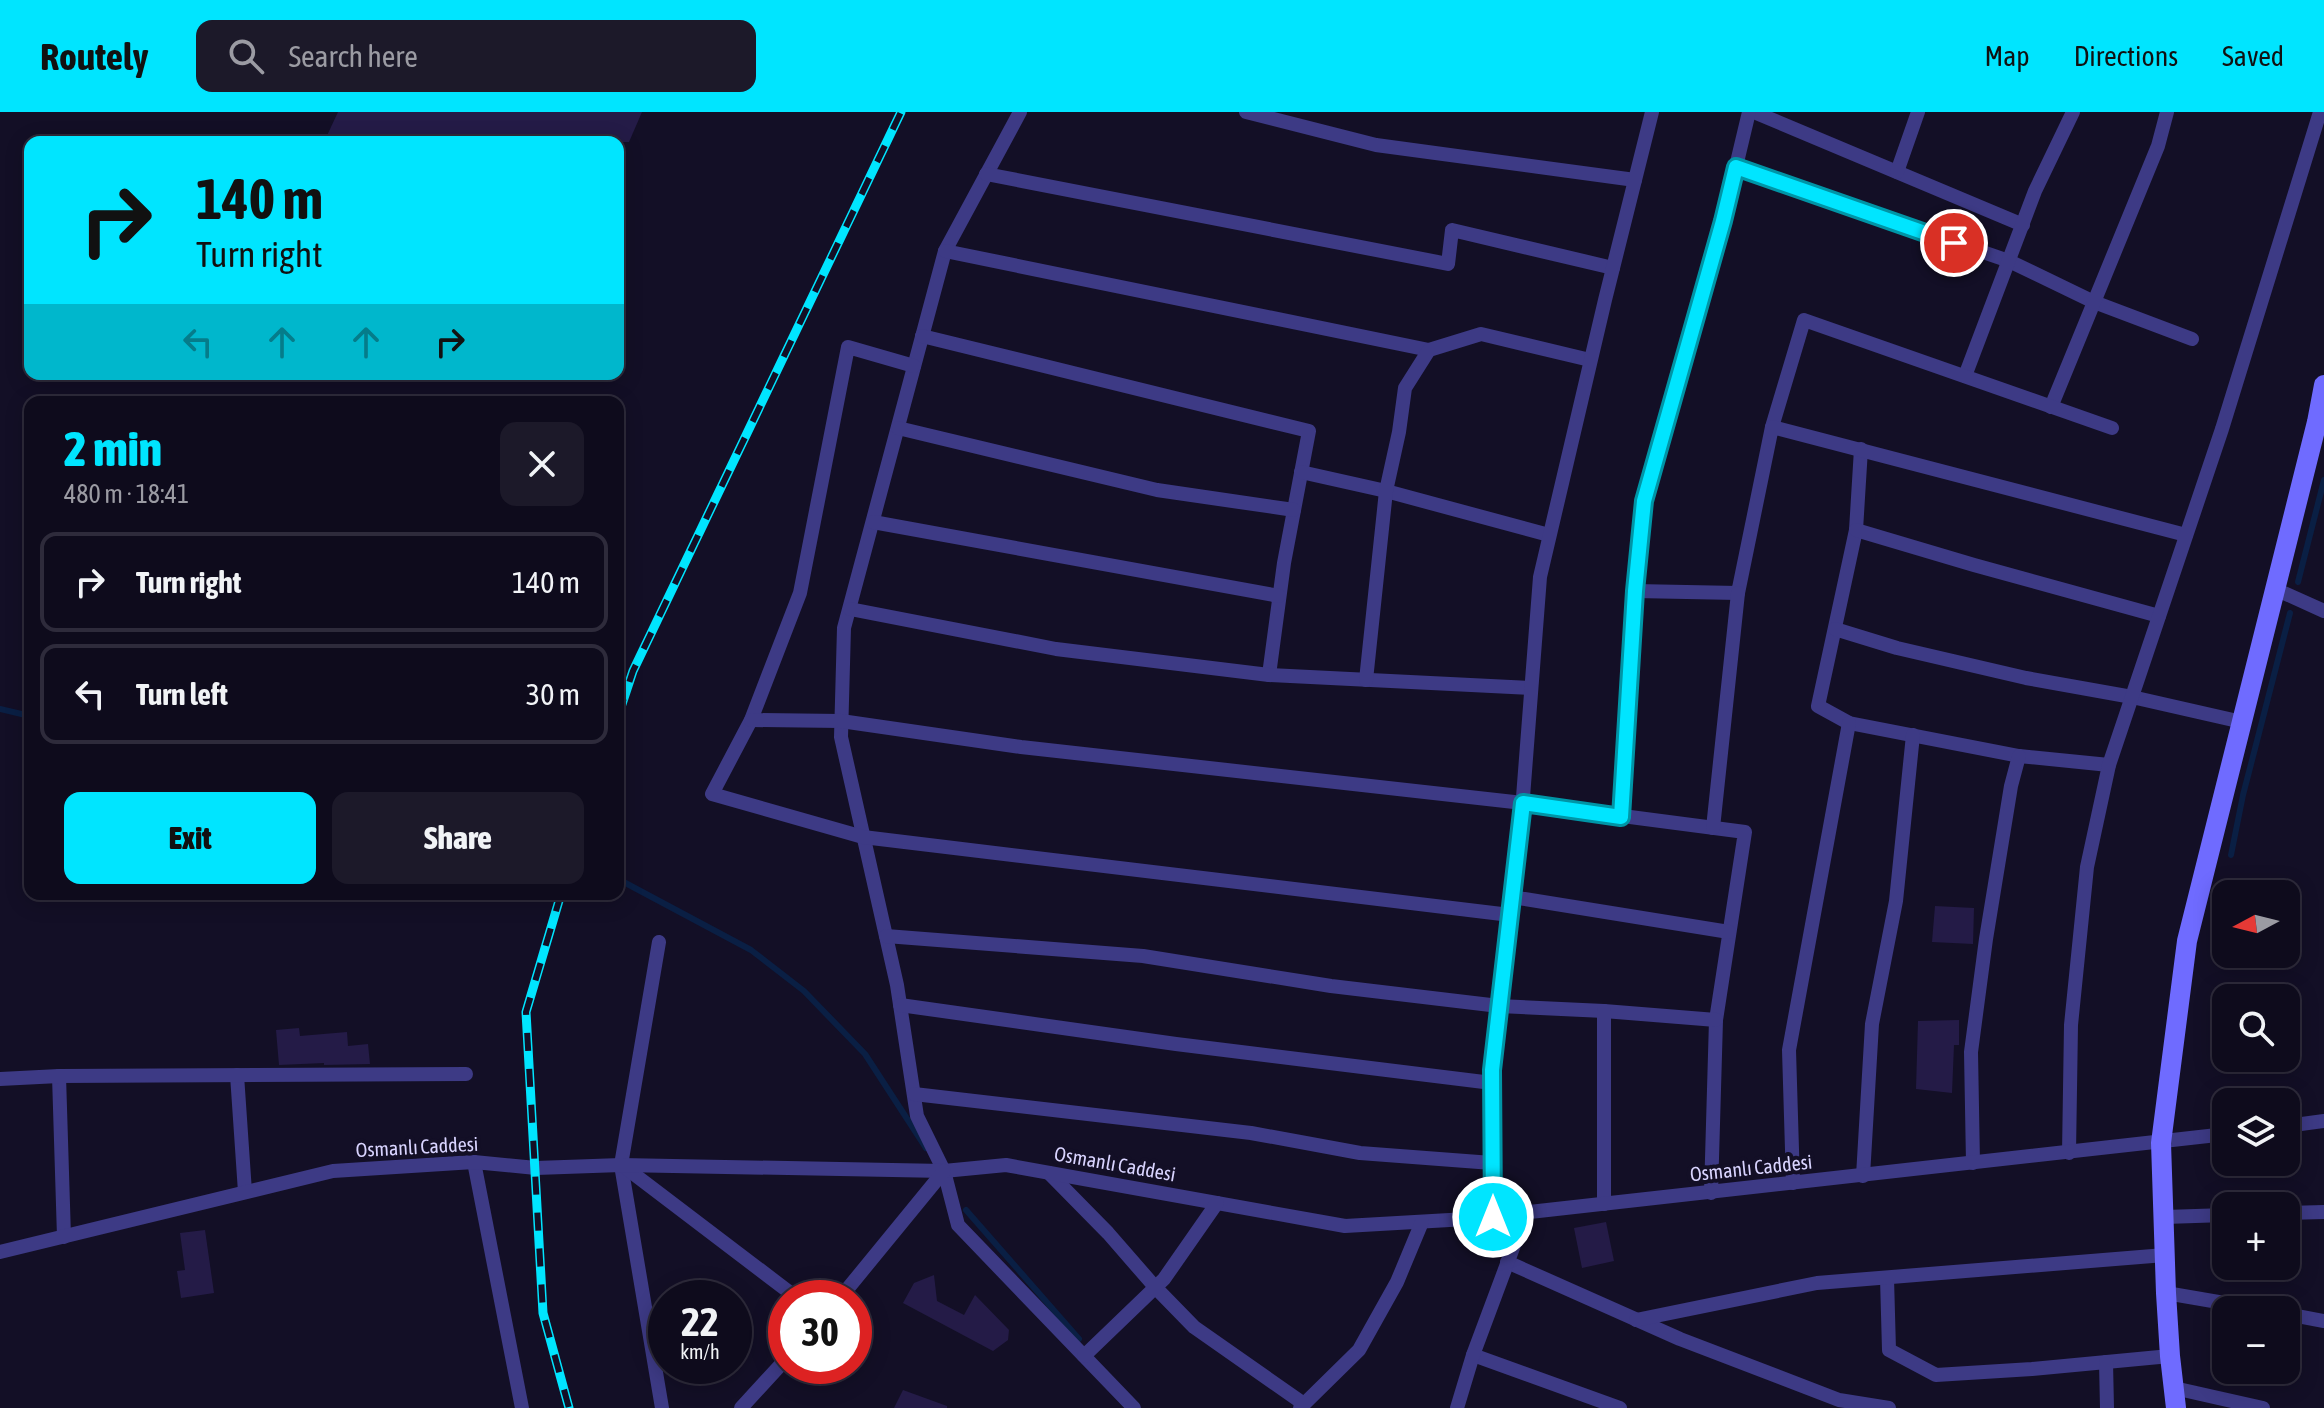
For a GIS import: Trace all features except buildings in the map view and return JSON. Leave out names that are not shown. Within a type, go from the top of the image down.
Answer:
[{"type":"street","points":[[1020,112],[945,251],[844,628],[841,737],[900,1005],[917,1116],[944,1171],[958,1225],[1134,1408]]},
{"type":"street","points":[[1246,112],[1376,145],[1635,180]]},
{"type":"street","points":[[1493,1217],[1492,1083],[1523,803],[1540,577],[1652,112]]},
{"type":"street","points":[[1621,817],[1635,591],[1644,501],[1751,112],[2023,225]]},
{"type":"street","points":[[1897,172],[1918,112]]},
{"type":"street","points":[[1965,376],[2035,191],[2073,112]]},
{"type":"street","points":[[2051,407],[2158,146],[2167,112]]},
{"type":"street","points":[[2069,1153],[2071,1025],[2087,867],[2109,765],[2222,429],[2320,112]]},
{"type":"street","points":[[1736,167],[2009,261],[2094,302],[2192,339]]},
{"type":"street","points":[[986,174],[1448,264],[1452,230],[1613,268]]},
{"type":"street","points":[[945,251],[1429,350],[1481,334],[1590,360]]},
{"type":"street","points":[[1713,828],[1738,593],[1772,427],[1804,320],[2112,428]]},
{"type":"street","points":[[922,336],[1309,431],[1279,596],[1269,675]]},
{"type":"street","points":[[914,366],[848,347],[800,593],[751,720],[712,794],[863,837],[1510,915]]},
{"type":"street","points":[[1366,680],[1386,491],[1405,388],[1429,350]]},
{"type":"street","points":[[2263,1408],[2175,1398],[2166,1293],[2161,1143],[2187,941],[2323,399]]},
{"type":"street","points":[[1772,427],[2186,535]]},
{"type":"street","points":[[898,428],[1157,490],[1294,510]]},
{"type":"street","points":[[1861,449],[1856,530],[1818,706],[1849,723],[2019,756],[2109,765]]},
{"type":"street","points":[[1301,472],[1386,491],[1549,535]]},
{"type":"street","points":[[873,522],[1279,596]]},
{"type":"street","points":[[1856,530],[2159,616]]},
{"type":"street","points":[[2275,589],[2324,611]]},
{"type":"street","points":[[1635,591],[1738,593]]},
{"type":"street","points":[[850,609],[1056,649],[1269,675],[1531,688]]},
{"type":"street","points":[[1835,629],[1926,655],[2026,678],[2132,697],[2242,722]]},
{"type":"street","points":[[751,720],[841,721],[1021,747],[1523,803],[1745,832],[1716,1020],[1711,1193]]},
{"type":"street","points":[[1793,1183],[1789,1050],[1849,723]]},
{"type":"street","points":[[1863,1176],[1872,1024],[1896,901],[1913,735]]},
{"type":"street","points":[[1973,1163],[1971,1052],[1996,878],[2019,756]]},
{"type":"street","points":[[1512,897],[1729,932]]},
{"type":"street","points":[[886,936],[1143,956],[1331,986],[1499,1006],[1716,1020]]},
{"type":"street","points":[[659,942],[621,1165],[662,1408]]},
{"type":"street","points":[[900,1005],[1176,1044],[1492,1083]]},
{"type":"street","points":[[1604,1011],[1604,1204]]},
{"type":"street","points":[[0,1079],[466,1074]]},
{"type":"street","points":[[237,1075],[245,1192]]},
{"type":"street","points":[[59,1076],[64,1237]]},
{"type":"street","points":[[914,1094],[1251,1133],[1360,1153],[1492,1163]]},
{"type":"street","points":[[2300,1124],[2324,1121]]},
{"type":"street","name":"Osmanlı Caddesi","points":[[0,1252],[333,1171],[474,1162],[536,1168],[621,1165],[944,1171],[1006,1165],[1345,1226],[1493,1217],[2212,1136]]},
{"type":"street","points":[[474,1162],[522,1408]]},
{"type":"street","points":[[621,1165],[773,1280]]},
{"type":"street","points":[[855,1280],[944,1171]]},
{"type":"street","points":[[1049,1173],[1194,1327],[1302,1406],[1359,1350],[1397,1282],[1422,1222]]},
{"type":"street","points":[[1084,1356],[1164,1279],[1217,1203]]},
{"type":"street","points":[[2300,1213],[2324,1212]]},
{"type":"street","points":[[1457,1408],[1473,1355],[1526,1213]]},
{"type":"street","points":[[2165,1217],[2212,1215]]},
{"type":"street","points":[[1636,1320],[1817,1283],[2165,1255]]},
{"type":"street","points":[[1507,1262],[1680,1339],[1839,1400],[1889,1408]]},
{"type":"street","points":[[1887,1278],[1889,1350],[1936,1375],[2170,1356]]},
{"type":"street","points":[[2166,1293],[2212,1301]]},
{"type":"street","points":[[2300,1317],[2324,1321]]},
{"type":"street","points":[[1473,1355],[1620,1408]]},
{"type":"street","points":[[2106,1362],[2107,1408]]},
{"type":"street","points":[[741,1408],[768,1379]]},
{"type":"waterway","points":[[2298,582],[2324,480]]},
{"type":"waterway","points":[[2231,855],[2243,795],[2290,613]]},
{"type":"waterway","points":[[0,709],[24,715]]},
{"type":"waterway","points":[[624,882],[751,950],[804,991],[865,1054],[926,1148]]},
{"type":"waterway","points":[[966,1210],[1079,1339]]},
{"type":"railway","points":[[624,698],[633,671],[901,112]]},
{"type":"railway","points":[[559,900],[526,1012],[543,1313],[569,1408]]},
{"type":"route","points":[[1493,1217],[1492,1070],[1523,803],[1621,817],[1635,591],[1644,501],[1736,167],[1954,243]]}]
